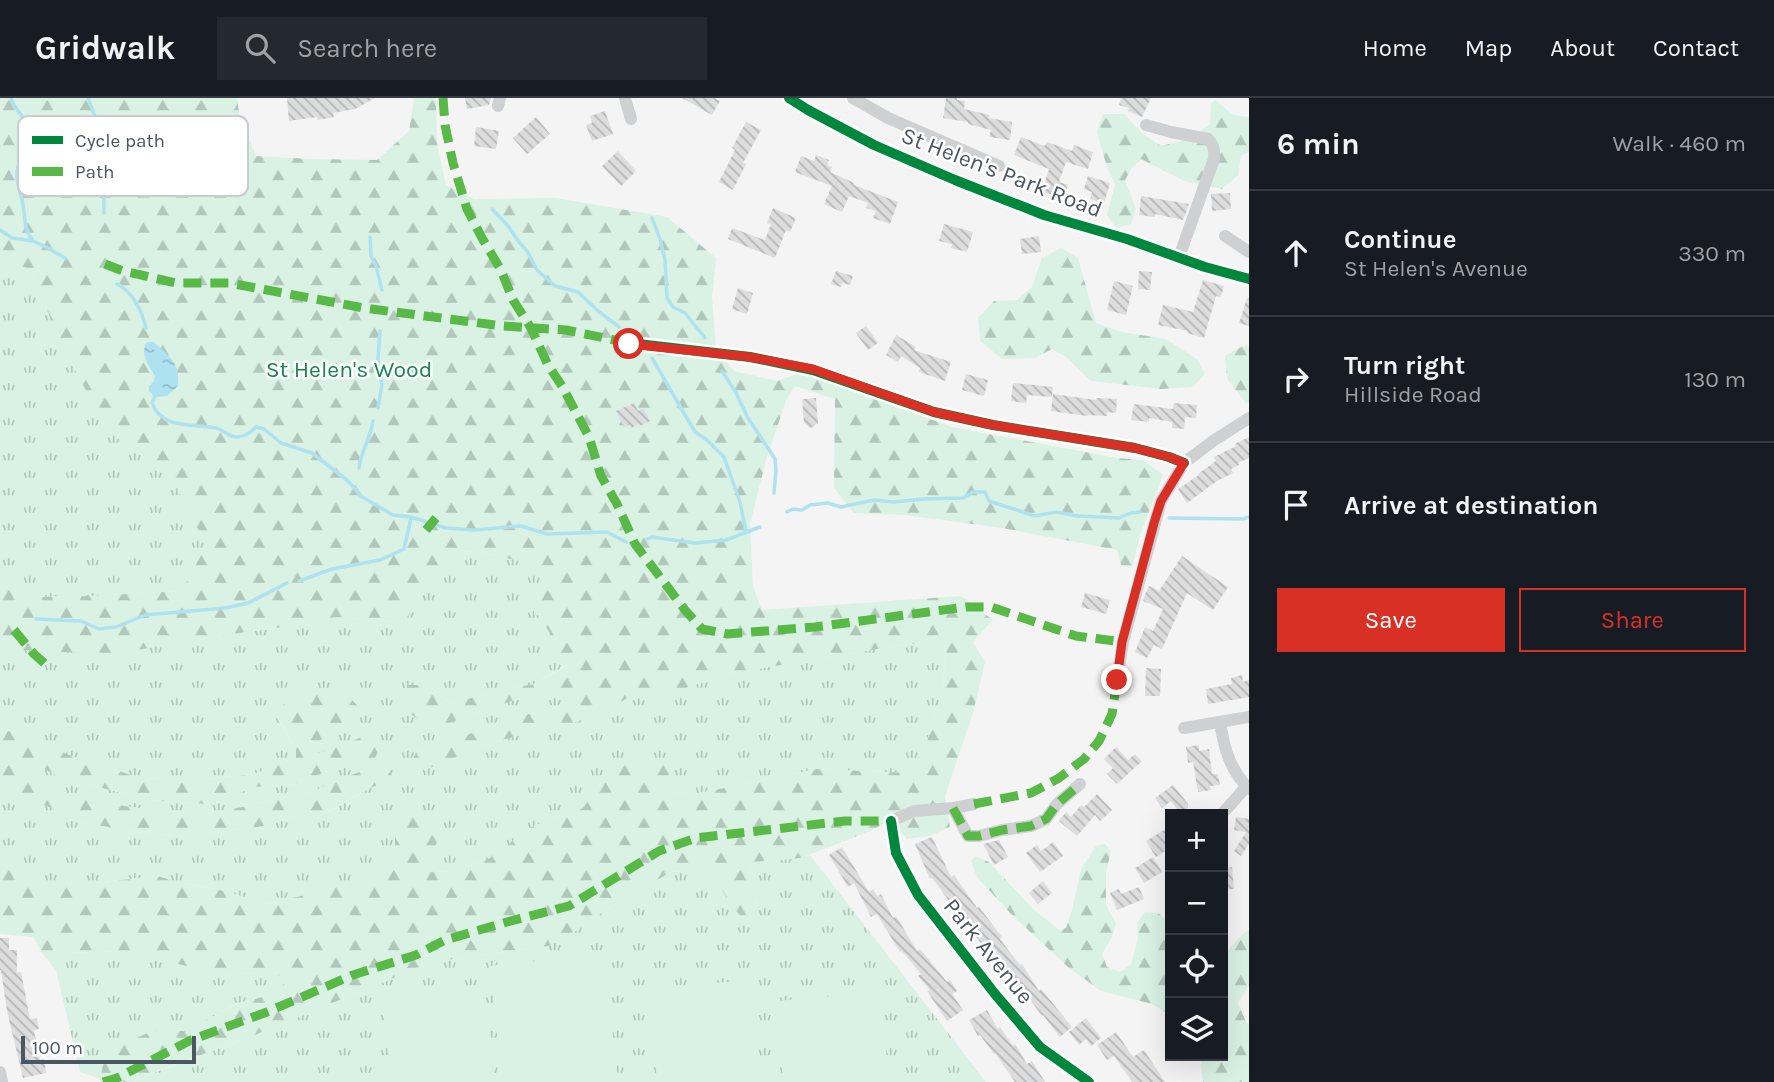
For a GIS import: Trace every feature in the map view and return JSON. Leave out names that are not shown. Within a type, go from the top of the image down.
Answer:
[{"type":"street","points":[[625,98],[631,119]]},
{"type":"street","name":"St Helen's Park Road","points":[[789,98],[874,145],[955,180],[1044,215],[1249,279]]},
{"type":"street","points":[[853,98],[888,118],[999,166]]},
{"type":"street","points":[[1146,125],[1208,139],[1214,151],[1214,159],[1179,257]]},
{"type":"street","points":[[1225,236],[1249,252]]},
{"type":"street","points":[[629,344],[750,357],[813,369],[934,412],[993,425],[1135,448],[1184,463]]},
{"type":"street","points":[[1117,680],[1122,642],[1161,501],[1184,463],[1249,418]]},
{"type":"street","points":[[1184,728],[1249,717]]},
{"type":"street","points":[[1220,722],[1225,749],[1233,768],[1247,788],[1227,809]]},
{"type":"street","points":[[974,804],[953,808],[968,836],[1031,826],[1046,818],[1057,804],[1080,784]]},
{"type":"street","name":"Park Avenue","points":[[953,808],[915,811],[891,821],[896,853],[918,895],[995,994],[1040,1047],[1089,1082]]},
{"type":"street","points":[[0,1072],[2,1082]]},
{"type":"green space","name":"St Helen's Wood","points":[[0,98],[237,98],[240,116],[18,116],[18,196],[248,196],[248,137],[256,156],[377,160],[409,131],[414,98],[436,98],[437,143],[446,185],[474,199],[556,198],[667,217],[716,258],[712,297],[716,348],[734,371],[777,381],[801,373],[952,427],[1117,458],[1143,460],[1163,475],[1140,535],[1132,568],[1121,565],[1117,550],[1002,528],[905,515],[854,513],[834,488],[835,399],[795,386],[787,398],[766,460],[750,524],[753,587],[762,610],[961,596],[993,620],[973,642],[985,662],[973,713],[945,796],[950,827],[929,836],[906,839],[893,819],[801,858],[750,862],[751,888],[758,913],[749,924],[730,905],[711,868],[671,872],[548,946],[432,962],[135,1082],[100,1082],[104,1058],[126,1042],[153,1031],[186,1031],[236,1004],[277,993],[285,982],[275,972],[220,975],[129,951],[65,953],[56,970],[33,937],[0,934],[0,863],[46,885],[158,876],[269,904],[395,869],[395,820],[402,817],[420,817],[441,831],[437,843],[424,860],[430,872],[454,871],[490,858],[531,827],[583,808],[601,782],[621,763],[665,758],[670,770],[665,793],[695,794],[816,769],[911,773],[927,741],[943,689],[946,643],[908,644],[728,674],[646,701],[633,695],[607,710],[554,730],[530,732],[475,748],[417,772],[411,765],[416,752],[465,735],[486,731],[520,716],[552,709],[570,698],[570,692],[553,697],[547,692],[514,700],[432,729],[402,708],[409,685],[429,685],[442,698],[452,703],[534,684],[568,665],[549,654],[559,647],[538,615],[534,615],[542,566],[484,553],[453,550],[426,580],[405,623],[337,617],[194,639],[112,655],[0,650],[0,560],[21,597],[182,591],[206,545],[173,479],[107,430],[58,338],[31,269],[0,261]]},
{"type":"green space","points":[[1215,100],[1233,115],[1249,117],[1249,152],[1241,156],[1238,175],[1222,189],[1184,181],[1141,159],[1125,180],[1136,209],[1131,224],[1116,228],[1107,215],[1115,185],[1097,132],[1103,114],[1124,114],[1143,134],[1161,146],[1189,139],[1210,124],[1211,104]]},
{"type":"green space","points":[[1061,248],[1078,258],[1096,323],[1122,332],[1166,339],[1198,360],[1205,374],[1193,387],[1161,389],[1091,381],[1066,357],[1052,349],[1035,358],[1002,359],[980,341],[978,318],[994,301],[1017,300],[1032,287],[1042,258]]},
{"type":"green space","points":[[0,261],[31,269],[58,338],[107,430],[173,479],[206,545],[182,591],[21,597],[0,560]]},
{"type":"green space","points":[[1249,345],[1249,402],[1246,403],[1227,379],[1225,356]]},
{"type":"green space","points":[[452,550],[484,553],[543,566],[534,614],[538,615],[559,647],[550,654],[568,664],[534,684],[452,703],[442,698],[429,685],[432,729],[514,700],[547,692],[553,697],[570,692],[570,698],[552,709],[520,716],[486,731],[465,735],[416,752],[417,772],[475,748],[530,732],[554,730],[607,710],[633,695],[646,701],[728,674],[908,644],[946,642],[943,689],[927,741],[912,773],[816,769],[695,794],[664,793],[670,770],[601,782],[583,808],[531,827],[490,858],[454,871],[430,872],[423,860],[437,843],[395,820],[396,869],[269,904],[158,876],[46,885],[0,863],[0,786],[49,807],[69,820],[142,833],[192,836],[264,826],[293,817],[329,812],[391,779],[389,769],[376,767],[338,779],[313,792],[208,814],[179,814],[65,795],[16,775],[12,764],[28,761],[62,778],[150,800],[207,804],[255,787],[295,784],[333,769],[329,750],[308,756],[309,744],[320,739],[276,716],[296,749],[297,758],[254,774],[195,780],[141,778],[79,759],[0,728],[0,650],[194,639],[337,617],[405,623],[426,580]]},
{"type":"green space","points":[[291,694],[347,695],[359,707],[356,727],[309,744],[308,756],[367,735],[383,741],[375,758],[333,769],[295,784],[255,787],[207,804],[150,800],[62,778],[28,761],[12,765],[16,775],[65,795],[179,814],[208,814],[313,792],[338,779],[376,767],[389,768],[391,779],[328,812],[293,817],[264,826],[192,836],[142,833],[69,820],[49,807],[0,786],[0,728],[79,759],[141,778],[195,780],[254,774],[296,758],[296,749],[276,715]]},
{"type":"green space","points":[[1105,844],[1111,851],[1106,872],[1106,905],[1116,923],[1112,937],[1102,954],[1107,967],[1120,972],[1131,964],[1138,939],[1137,923],[1145,912],[1158,913],[1165,919],[1165,1012],[1152,1004],[1101,991],[1068,967],[1011,914],[977,877],[971,861],[975,856],[989,862],[1035,911],[1060,930],[1066,928],[1081,869],[1096,846]]},
{"type":"green space","points":[[810,855],[986,1082],[135,1082],[432,962],[548,946],[671,872],[711,868],[730,905],[758,913],[751,888],[750,862]]},
{"type":"green space","points":[[1249,930],[1249,985],[1238,1003],[1249,1024],[1249,1082],[1203,1082],[1202,1061],[1228,1061],[1228,950]]},
{"type":"green space","points":[[129,951],[220,975],[275,972],[286,982],[278,993],[235,1004],[186,1032],[153,1031],[104,1058],[101,1079],[80,1072],[56,970],[65,953]]},
{"type":"green space","points":[[604,954],[618,1082],[502,1082],[490,966]]},
{"type":"green space","points":[[753,980],[761,1082],[657,1082],[650,988]]},
{"type":"green space","points":[[484,986],[494,1082],[391,1082],[382,997]]},
{"type":"green space","points":[[881,992],[889,1082],[783,1082],[776,1001]]},
{"type":"water","points":[[147,342],[154,342],[176,365],[178,386],[167,396],[155,397],[149,391],[155,376],[144,355]]},
{"type":"building","points":[[287,98],[375,98],[355,109],[333,113],[334,117],[289,121]]},
{"type":"building","points":[[465,98],[491,98],[489,105],[467,109]]},
{"type":"building","points":[[682,98],[714,98],[720,101],[712,115]]},
{"type":"building","points":[[946,98],[965,101],[964,109],[990,115],[989,118],[1012,122],[1010,140],[989,137],[991,130],[968,122],[943,118]]},
{"type":"building","points":[[1121,98],[1151,98],[1142,117],[1119,105]]},
{"type":"building","points":[[605,111],[613,134],[592,141],[586,125],[592,123],[590,116]]},
{"type":"building","points":[[536,117],[550,134],[527,154],[513,138]]},
{"type":"building","points":[[746,122],[761,130],[743,163],[746,164],[733,190],[719,182]]},
{"type":"building","points":[[476,127],[499,131],[496,149],[474,146]]},
{"type":"building","points":[[1021,137],[1045,146],[1047,142],[1072,151],[1074,145],[1093,152],[1088,169],[1066,162],[1059,182],[1068,185],[1064,199],[1042,192],[1049,169],[1014,155]]},
{"type":"building","points":[[618,151],[636,171],[621,186],[602,166]]},
{"type":"building","points":[[816,155],[829,160],[827,165],[832,167],[830,172],[854,185],[898,202],[890,224],[873,218],[876,211],[866,208],[868,203],[849,196],[842,212],[824,204],[832,186],[795,172],[801,156],[814,161]]},
{"type":"building","points":[[1088,176],[1110,183],[1104,204],[1090,199],[1092,192],[1084,189]]},
{"type":"building","points":[[1230,193],[1231,209],[1212,211],[1211,194]]},
{"type":"building","points":[[1141,196],[1189,204],[1183,220],[1155,214],[1155,217],[1139,215]]},
{"type":"building","points":[[773,208],[796,218],[790,232],[786,230],[775,258],[728,239],[732,228],[765,240],[771,224],[767,223]]},
{"type":"building","points":[[944,224],[973,232],[967,252],[951,248],[952,244],[939,241]]},
{"type":"building","points":[[1039,236],[1041,252],[1022,254],[1020,239]]},
{"type":"building","points":[[836,271],[853,276],[850,285],[842,283],[841,287],[831,284]]},
{"type":"building","points":[[1139,271],[1152,272],[1150,290],[1138,289]]},
{"type":"building","points":[[1203,280],[1224,286],[1221,297],[1216,296],[1204,338],[1187,333],[1188,331],[1158,325],[1163,305],[1193,312]]},
{"type":"building","points":[[1114,281],[1133,286],[1126,315],[1107,310]]},
{"type":"building","points":[[738,288],[753,293],[747,314],[732,309]]},
{"type":"building","points":[[1249,298],[1249,326],[1239,323]]},
{"type":"building","points":[[866,326],[878,343],[868,350],[856,333]]},
{"type":"building","points":[[896,335],[916,347],[914,350],[951,362],[945,381],[919,372],[920,368],[901,356],[898,362],[886,355]]},
{"type":"building","points":[[966,374],[988,380],[984,396],[962,390]]},
{"type":"building","points":[[1013,383],[1053,387],[1052,397],[1027,395],[1026,403],[1011,401]]},
{"type":"building","points":[[1053,394],[1096,400],[1117,399],[1116,413],[1087,416],[1051,411]]},
{"type":"building","points":[[816,398],[818,423],[810,428],[804,423],[802,399]]},
{"type":"building","points":[[634,403],[638,411],[644,408],[650,421],[640,426],[639,424],[631,428],[629,424],[624,427],[616,411]]},
{"type":"building","points":[[1174,403],[1197,405],[1196,418],[1185,417],[1184,429],[1172,428],[1172,422],[1149,418],[1149,422],[1131,420],[1134,404],[1173,409]]},
{"type":"building","points":[[1249,437],[1249,458],[1231,469],[1233,473],[1187,503],[1178,489],[1216,461],[1214,457]]},
{"type":"building","points":[[1182,556],[1228,587],[1213,610],[1187,593],[1162,649],[1154,645],[1147,658],[1135,652],[1145,627],[1153,631],[1163,609],[1143,601],[1144,597],[1149,586],[1159,591]]},
{"type":"building","points":[[1085,593],[1110,600],[1106,614],[1081,607]]},
{"type":"building","points":[[1146,668],[1161,669],[1160,696],[1145,696]]},
{"type":"building","points":[[1242,675],[1243,682],[1249,680],[1249,697],[1208,704],[1206,689],[1232,684],[1231,678]]},
{"type":"building","points":[[1199,745],[1199,751],[1209,749],[1212,774],[1218,774],[1220,785],[1198,792],[1193,762],[1188,763],[1186,747]]},
{"type":"building","points":[[1116,747],[1128,760],[1135,754],[1142,761],[1117,784],[1107,774],[1113,768],[1104,759]]},
{"type":"building","points":[[1173,785],[1188,804],[1188,808],[1177,809],[1171,801],[1162,808],[1155,798]]},
{"type":"building","points":[[1097,794],[1112,810],[1100,821],[1095,815],[1077,836],[1059,821],[1066,812],[1071,817],[1081,805],[1084,807]]},
{"type":"building","points":[[1236,817],[1249,819],[1249,844],[1241,856],[1234,851],[1246,832],[1234,830]]},
{"type":"building","points":[[1164,830],[1165,851],[1156,857],[1146,841]]},
{"type":"building","points":[[932,837],[951,877],[954,875],[1002,937],[1000,939],[1020,965],[1022,964],[1039,991],[1041,989],[1072,1027],[1060,1037],[1023,990],[1021,991],[1007,968],[1004,970],[987,948],[986,950],[932,878],[930,879],[915,844]]},
{"type":"building","points":[[999,840],[1008,857],[994,865],[983,844]]},
{"type":"building","points":[[1053,842],[1063,856],[1040,872],[1026,853],[1037,845],[1041,851]]},
{"type":"building","points":[[842,847],[869,892],[873,889],[877,896],[881,894],[893,918],[896,916],[917,951],[920,949],[957,991],[952,994],[963,1010],[947,1021],[927,991],[930,990],[918,976],[921,974],[902,951],[900,952],[877,914],[871,917],[854,883],[848,887],[829,855]]},
{"type":"building","points":[[1153,857],[1162,872],[1144,883],[1135,868]]},
{"type":"building","points":[[1228,867],[1232,867],[1234,889],[1228,890]]},
{"type":"building","points":[[1043,881],[1052,893],[1038,904],[1029,893]]},
{"type":"building","points":[[1139,887],[1144,899],[1117,910],[1110,893],[1119,889],[1121,894]]},
{"type":"building","points":[[0,938],[9,938],[9,950],[17,950],[17,973],[21,972],[30,1019],[37,1018],[39,1029],[34,1030],[40,1060],[44,1059],[46,1073],[23,1078],[0,970]]},
{"type":"building","points":[[987,1010],[998,1029],[1000,1027],[1013,1046],[1015,1044],[1027,1064],[1032,1061],[1045,1082],[1015,1082],[995,1053],[980,1035],[978,1036],[969,1020]]},
{"type":"building","points":[[1086,1018],[1101,1038],[1091,1046],[1086,1039],[1079,1045],[1069,1032]]},
{"type":"building","points":[[1116,1032],[1133,1057],[1144,1050],[1165,1082],[1132,1082],[1114,1056],[1107,1060],[1097,1045]]},
{"type":"waterway","points":[[11,98],[22,116]]},
{"type":"waterway","points":[[88,98],[95,116]]},
{"type":"waterway","points":[[18,168],[18,183]]},
{"type":"waterway","points":[[21,196],[26,226],[33,241]]},
{"type":"waterway","points":[[104,196],[104,213]]},
{"type":"waterway","points":[[492,209],[527,251],[537,270],[555,286],[578,292],[619,327]]},
{"type":"waterway","points":[[652,218],[665,260],[667,298],[673,307],[685,313],[705,338]]},
{"type":"waterway","points":[[0,230],[12,238],[33,241],[65,258]]},
{"type":"waterway","points":[[370,237],[371,256],[382,290]]},
{"type":"waterway","points":[[117,284],[123,287],[136,303],[146,328]]},
{"type":"waterway","points":[[378,408],[382,384],[378,358],[380,331]]},
{"type":"waterway","points":[[652,358],[695,432],[724,457],[740,502],[746,532]]},
{"type":"waterway","points":[[722,371],[775,459],[774,493]]},
{"type":"waterway","points":[[156,394],[152,403],[163,418],[179,424],[216,428],[236,437],[247,434],[256,427],[264,429],[281,443],[312,453],[348,481],[362,497],[393,515],[411,517],[446,528],[474,530],[521,526],[547,534],[607,532],[626,542]]},
{"type":"waterway","points":[[359,468],[373,421]]},
{"type":"waterway","points":[[787,512],[828,503],[841,507],[874,500],[894,502],[963,498],[973,492],[985,492],[989,501],[1035,516],[1056,512],[1119,518],[1140,512]]},
{"type":"waterway","points":[[1169,518],[1249,517]]},
{"type":"waterway","points":[[299,581],[332,569],[380,560],[404,549],[411,518]]},
{"type":"waterway","points":[[647,539],[652,537],[695,543],[726,540],[760,527]]},
{"type":"waterway","points":[[36,619],[81,621],[99,629],[116,627],[145,615],[225,608],[248,603],[287,583]]},
{"type":"marked path","points":[[443,98],[445,125],[453,163],[467,209],[501,270],[513,300],[531,328],[548,365],[589,437],[601,476],[635,544],[702,629],[727,634],[815,627],[966,607],[991,607],[1076,636],[1123,642]]},
{"type":"marked path","points":[[105,264],[123,271],[176,283],[229,283],[364,308],[503,326],[566,330],[629,343]]},
{"type":"marked path","points":[[426,530],[436,518]]},
{"type":"marked path","points":[[14,630],[51,669]]},
{"type":"marked path","points":[[974,804],[1031,793],[1059,778],[1084,759],[1099,741],[1112,714],[1117,680]]},
{"type":"marked path","points":[[953,808],[968,836],[979,836],[1031,826],[1046,819],[1057,804],[1080,784]]},
{"type":"marked path","points":[[103,1082],[117,1078],[191,1040],[267,1012],[353,975],[416,955],[445,940],[569,906],[659,851],[696,838],[845,821],[891,821]]},
{"type":"cycle path","points":[[789,98],[874,145],[955,180],[1044,215],[1249,279]]},
{"type":"cycle path","points":[[629,343],[750,357],[813,370],[934,412],[993,425],[1135,448],[1184,463]]},
{"type":"cycle path","points":[[891,821],[896,853],[918,895],[1040,1047],[1089,1082]]},
{"type":"route","points":[[629,344],[750,357],[813,369],[934,412],[993,425],[1135,448],[1184,463],[1161,501],[1154,523],[1122,642],[1117,680]]}]
